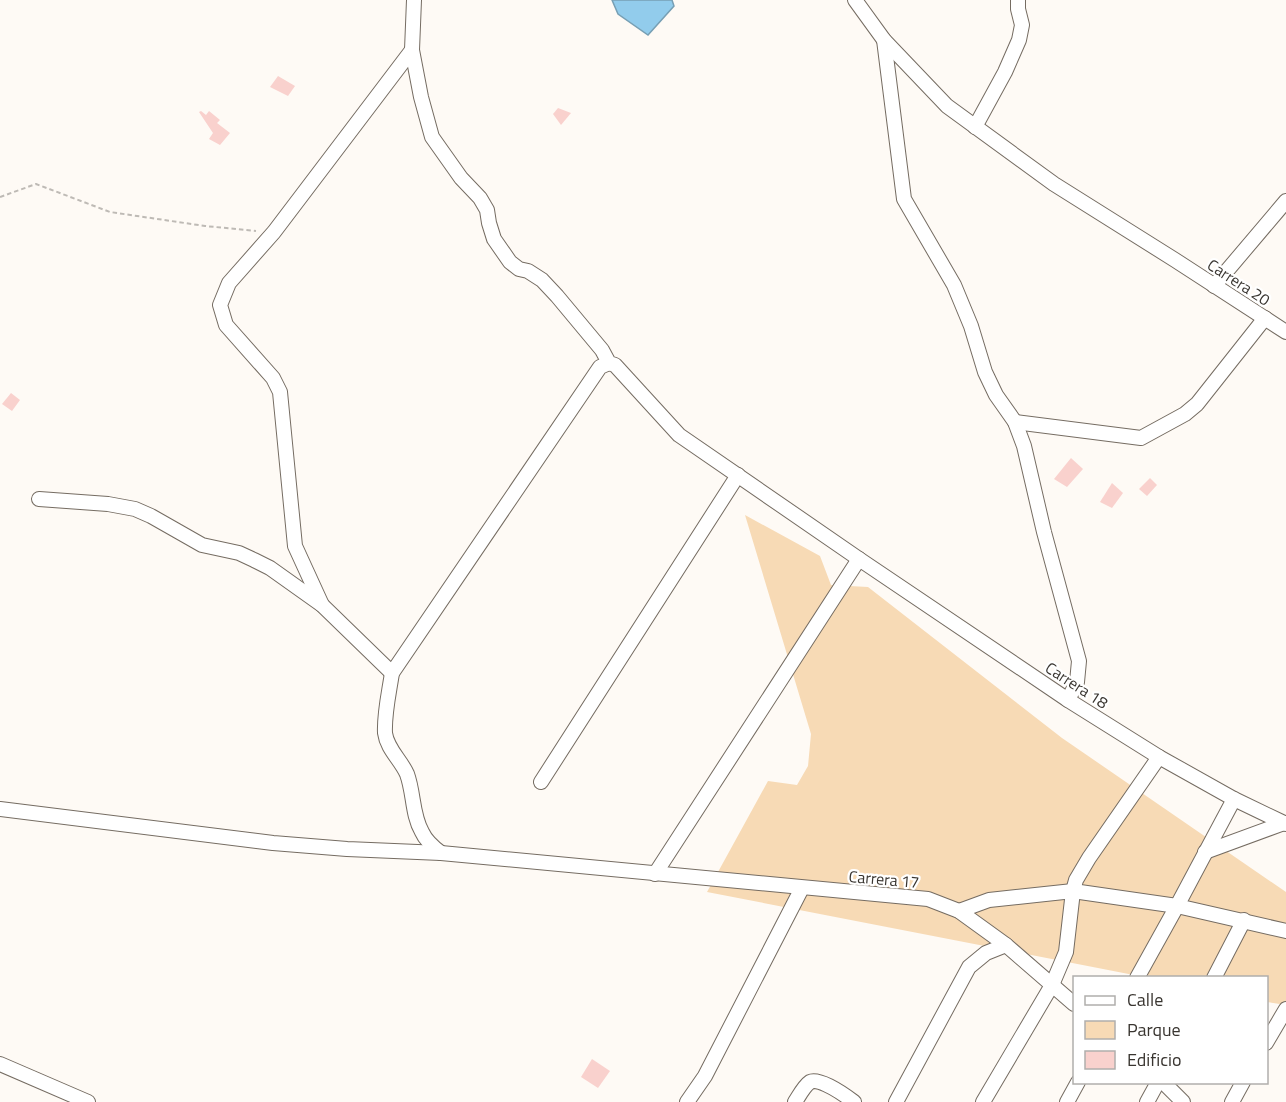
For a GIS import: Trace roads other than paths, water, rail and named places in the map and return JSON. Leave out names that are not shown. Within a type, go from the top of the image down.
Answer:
[{"type":"street","name":"Carrera 18","points":[[414,0],[412,50],[432,137],[461,178],[480,198],[487,210],[494,239],[510,262],[542,280],[602,350],[609,363],[615,365],[680,435],[1068,700],[1159,757],[1234,799],[1285,823]]},
{"type":"street","name":"Carrera 20","points":[[855,0],[884,40],[946,106],[1054,184],[1286,332]]},
{"type":"street","points":[[975,127],[1005,72],[1019,40],[1022,25],[1018,0]]},
{"type":"street","points":[[884,40],[904,199],[954,285],[971,326],[985,372],[996,394],[1015,422],[1024,446],[1044,532],[1079,661],[1077,682],[1068,700]]},
{"type":"street","points":[[322,605],[295,546],[280,392],[273,378],[226,325],[220,305],[229,283],[274,232],[412,50]]},
{"type":"street","points":[[1214,285],[1286,201]]},
{"type":"street","points":[[1015,422],[1141,438],[1185,414],[1197,404],[1265,318]]},
{"type":"street","points":[[441,853],[432,846],[418,824],[407,776],[387,741],[385,722],[392,673],[600,367],[609,363]]},
{"type":"street","points":[[540,782],[738,475]]},
{"type":"street","points":[[39,499],[108,504],[135,509],[202,545],[239,553],[254,560],[270,568],[322,605],[392,673]]},
{"type":"street","points":[[655,874],[859,559]]},
{"type":"street","points":[[983,1102],[1052,984],[1066,952],[1076,880],[1159,757]]},
{"type":"street","points":[[1138,976],[1234,799]]},
{"type":"street","name":"Carrera 17","points":[[0,809],[273,843],[441,853],[928,899],[959,911],[1006,945],[1073,1004]]},
{"type":"street","points":[[1205,852],[1285,823]]},
{"type":"street","points":[[687,1102],[705,1076],[802,888]]},
{"type":"street","points":[[959,911],[989,900],[1073,891],[1177,906],[1286,930]]},
{"type":"street","points":[[1215,976],[1244,920]]},
{"type":"street","points":[[896,1102],[969,967],[986,953],[1006,945]]},
{"type":"street","points":[[1268,1039],[1286,1009]]},
{"type":"street","points":[[0,1064],[88,1102]]},
{"type":"street","points":[[795,1102],[805,1087],[813,1081],[827,1085],[854,1102]]},
{"type":"street","points":[[1067,1102],[1077,1084]]},
{"type":"street","points":[[1147,1102],[1157,1084]]},
{"type":"street","points":[[1164,1084],[1183,1102]]},
{"type":"street","points":[[1232,1102],[1243,1084]]},
{"type":"water","points":[[612,0],[672,0],[674,6],[648,35],[618,14]]}]
